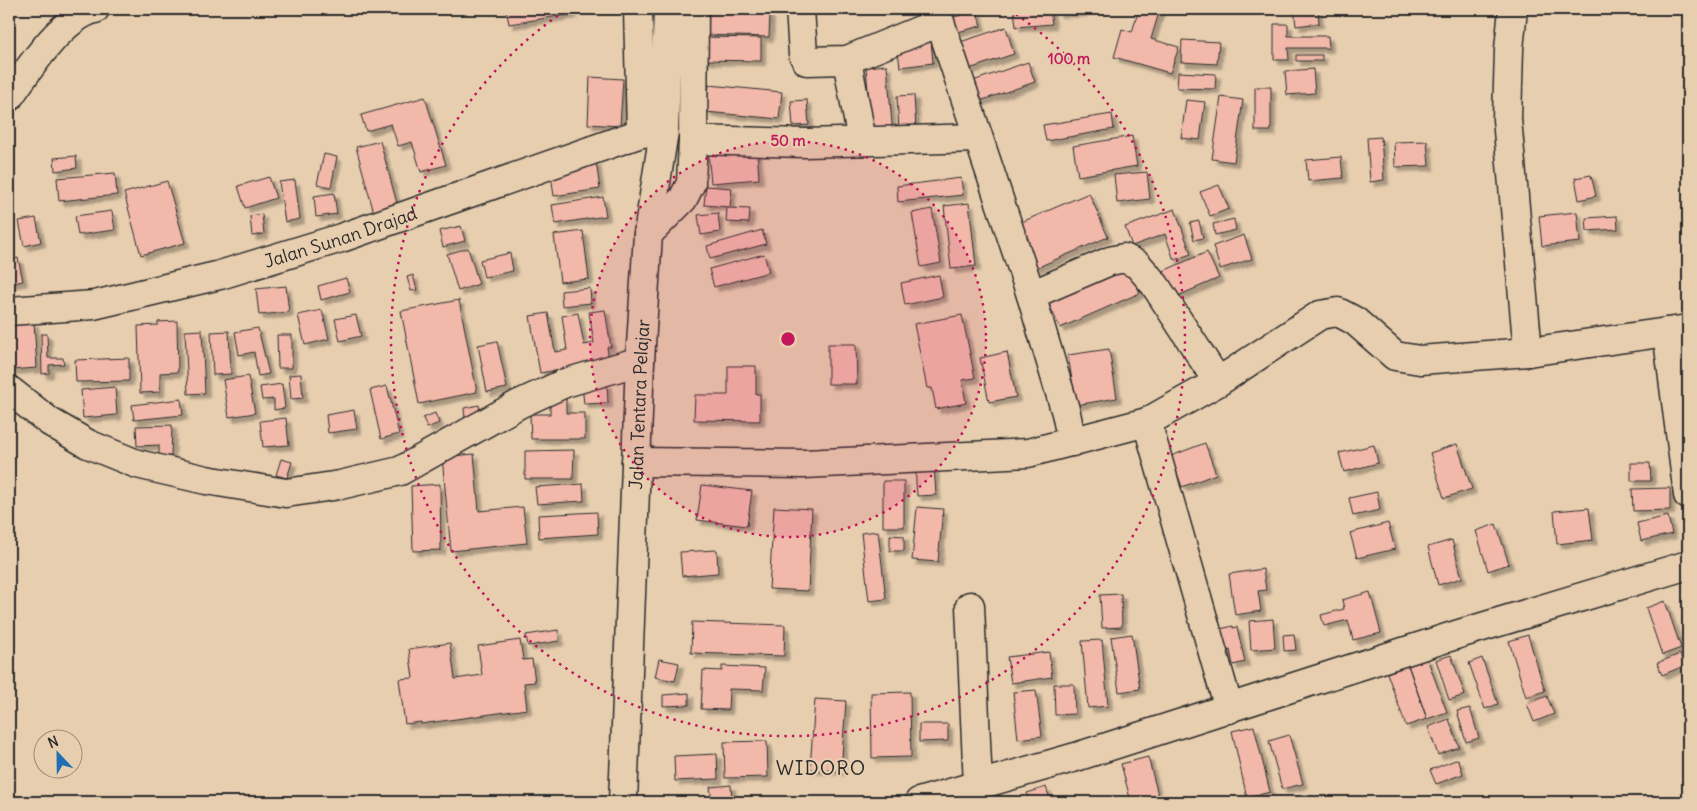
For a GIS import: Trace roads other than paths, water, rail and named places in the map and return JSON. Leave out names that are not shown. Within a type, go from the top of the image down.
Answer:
[{"type":"street","points":[[9,97],[29,68],[68,24],[95,9]]},
{"type":"street","points":[[638,9],[652,132]]},
{"type":"street","name":"Jalan Tentara Pelajar","points":[[622,802],[640,361],[652,132],[668,9]]},
{"type":"street","points":[[648,234],[683,199],[691,183],[694,140],[694,9]]},
{"type":"street","points":[[800,9],[803,54],[807,61],[847,60],[938,15],[1031,295],[1066,413],[1072,442]]},
{"type":"street","points":[[1513,9],[1509,49],[1507,119],[1528,352]]},
{"type":"street","points":[[847,60],[862,141]]},
{"type":"street","name":"Jalan Sunan Drajad","points":[[9,311],[94,305],[220,276],[341,238],[652,132]]},
{"type":"street","points":[[694,140],[806,143],[978,138]]},
{"type":"street","points":[[1031,295],[1110,261],[1124,258],[1138,265],[1155,285],[1218,382]]},
{"type":"street","points":[[636,462],[804,464],[1028,453],[1147,422],[1218,382],[1320,315],[1338,312],[1355,320],[1395,356],[1420,360],[1528,352],[1678,330],[1688,495]]},
{"type":"street","points":[[9,390],[50,422],[65,431],[88,444],[137,464],[206,480],[286,493],[340,486],[400,471],[519,404],[565,383],[640,361]]},
{"type":"street","points":[[1147,422],[1229,709]]},
{"type":"street","points":[[919,802],[978,786],[1229,709],[1459,634],[1688,565]]},
{"type":"street","points":[[970,606],[978,786]]},
{"type":"district","name":"WIDORO","points":[[821,767]]}]
